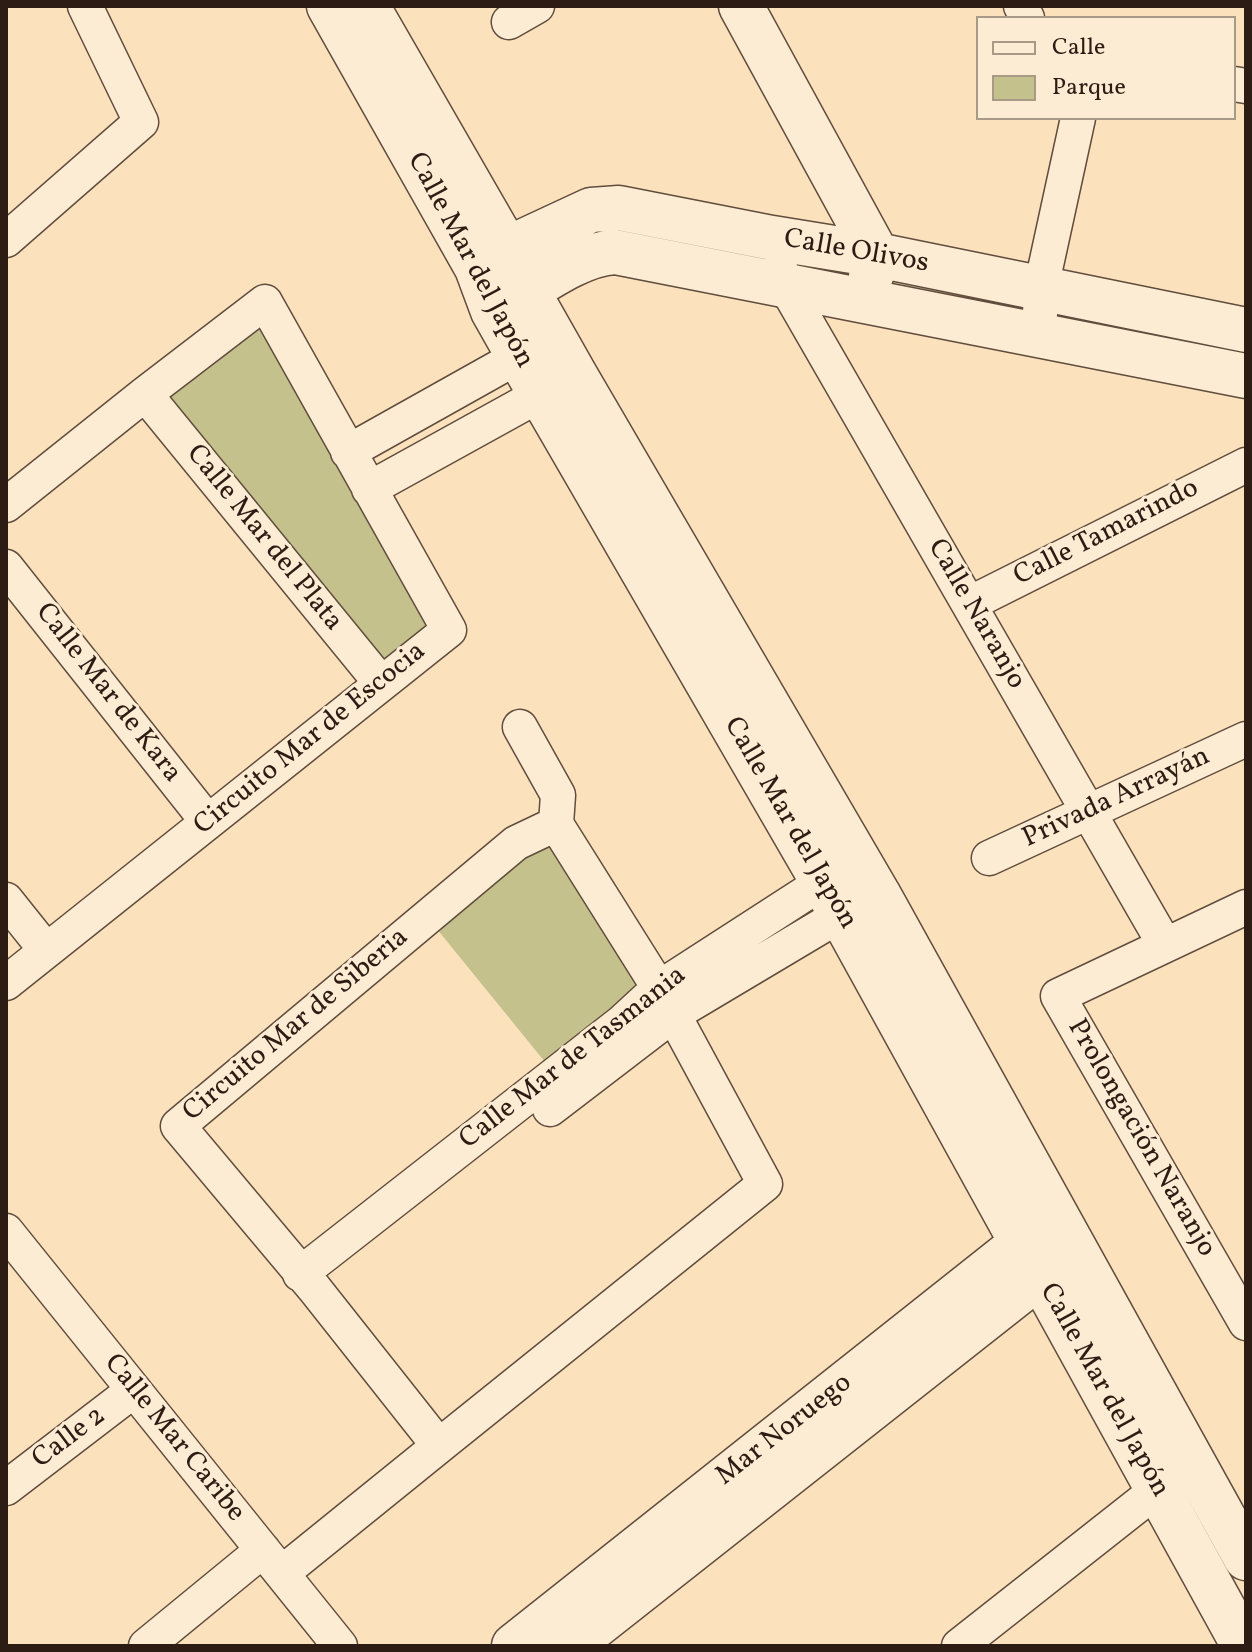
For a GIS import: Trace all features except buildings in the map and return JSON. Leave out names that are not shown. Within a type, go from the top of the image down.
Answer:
[{"type":"street","points":[[6,240],[141,122],[85,6]]},
{"type":"street","name":"Calle Mar del Japón","points":[[329,6],[492,258]]},
{"type":"street","name":"Calle Mar del Japón","points":[[367,6],[492,258],[510,301],[557,385],[850,888],[1065,1232],[1246,1558]]},
{"type":"street","points":[[741,6],[877,255],[863,301]]},
{"type":"street","points":[[1040,335],[1041,288],[1078,120]]},
{"type":"street","name":"Calle Olivos","points":[[492,258],[591,210],[619,208],[877,255],[1246,330]]},
{"type":"street","name":"Calle Naranjo","points":[[772,238],[785,285],[1165,945]]},
{"type":"street","name":"Calle Olivos","points":[[510,301],[563,270],[601,253],[615,252],[1246,376]]},
{"type":"street","name":"Circuito Mar de Escocia","points":[[6,505],[265,302],[449,630],[6,983]]},
{"type":"street","points":[[348,452],[536,347]]},
{"type":"street","points":[[369,489],[557,385]]},
{"type":"street","name":"Calle Mar del Plata","points":[[145,394],[381,683]]},
{"type":"street","name":"Calle Tamarindo","points":[[969,604],[1246,465]]},
{"type":"street","name":"Calle Mar de Kara","points":[[6,567],[208,822]]},
{"type":"street","points":[[146,1646],[439,1446],[765,1184],[666,1001],[556,824],[558,795],[520,727]]},
{"type":"street","name":"Privada Arrayán","points":[[989,858],[1246,739]]},
{"type":"street","name":"Circuito Mar de Siberia","points":[[439,1446],[178,1126],[516,843],[556,824]]},
{"type":"street","name":"Calle Mar del Japón","points":[[850,888],[1031,1260],[1244,1646]]},
{"type":"street","name":"Calle Mar de Tasmania","points":[[307,1281],[666,1001],[850,888]]},
{"type":"street","points":[[6,900],[46,950]]},
{"type":"street","points":[[1165,945],[1246,907]]},
{"type":"street","name":"Prolongación Naranjo","points":[[1165,945],[1058,996],[1246,1323]]},
{"type":"street","name":"Mar Noruego","points":[[570,1646],[1065,1232]]},
{"type":"street","name":"Calle Mar Caribe","points":[[7,1234],[340,1646]]},
{"type":"street","name":"Mar Noruego","points":[[514,1646],[1031,1260]]},
{"type":"street","name":"Calle 2","points":[[6,1488],[134,1390]]},
{"type":"street","points":[[959,1646],[994,1635],[1157,1490],[1192,1463]]},
{"type":"green space","points":[[253,311],[441,638],[369,696],[133,407]]},
{"type":"green space","points":[[551,839],[645,996],[554,1073],[432,923]]},
{"type":"waterway","points":[[1149,333],[1246,353]]}]
